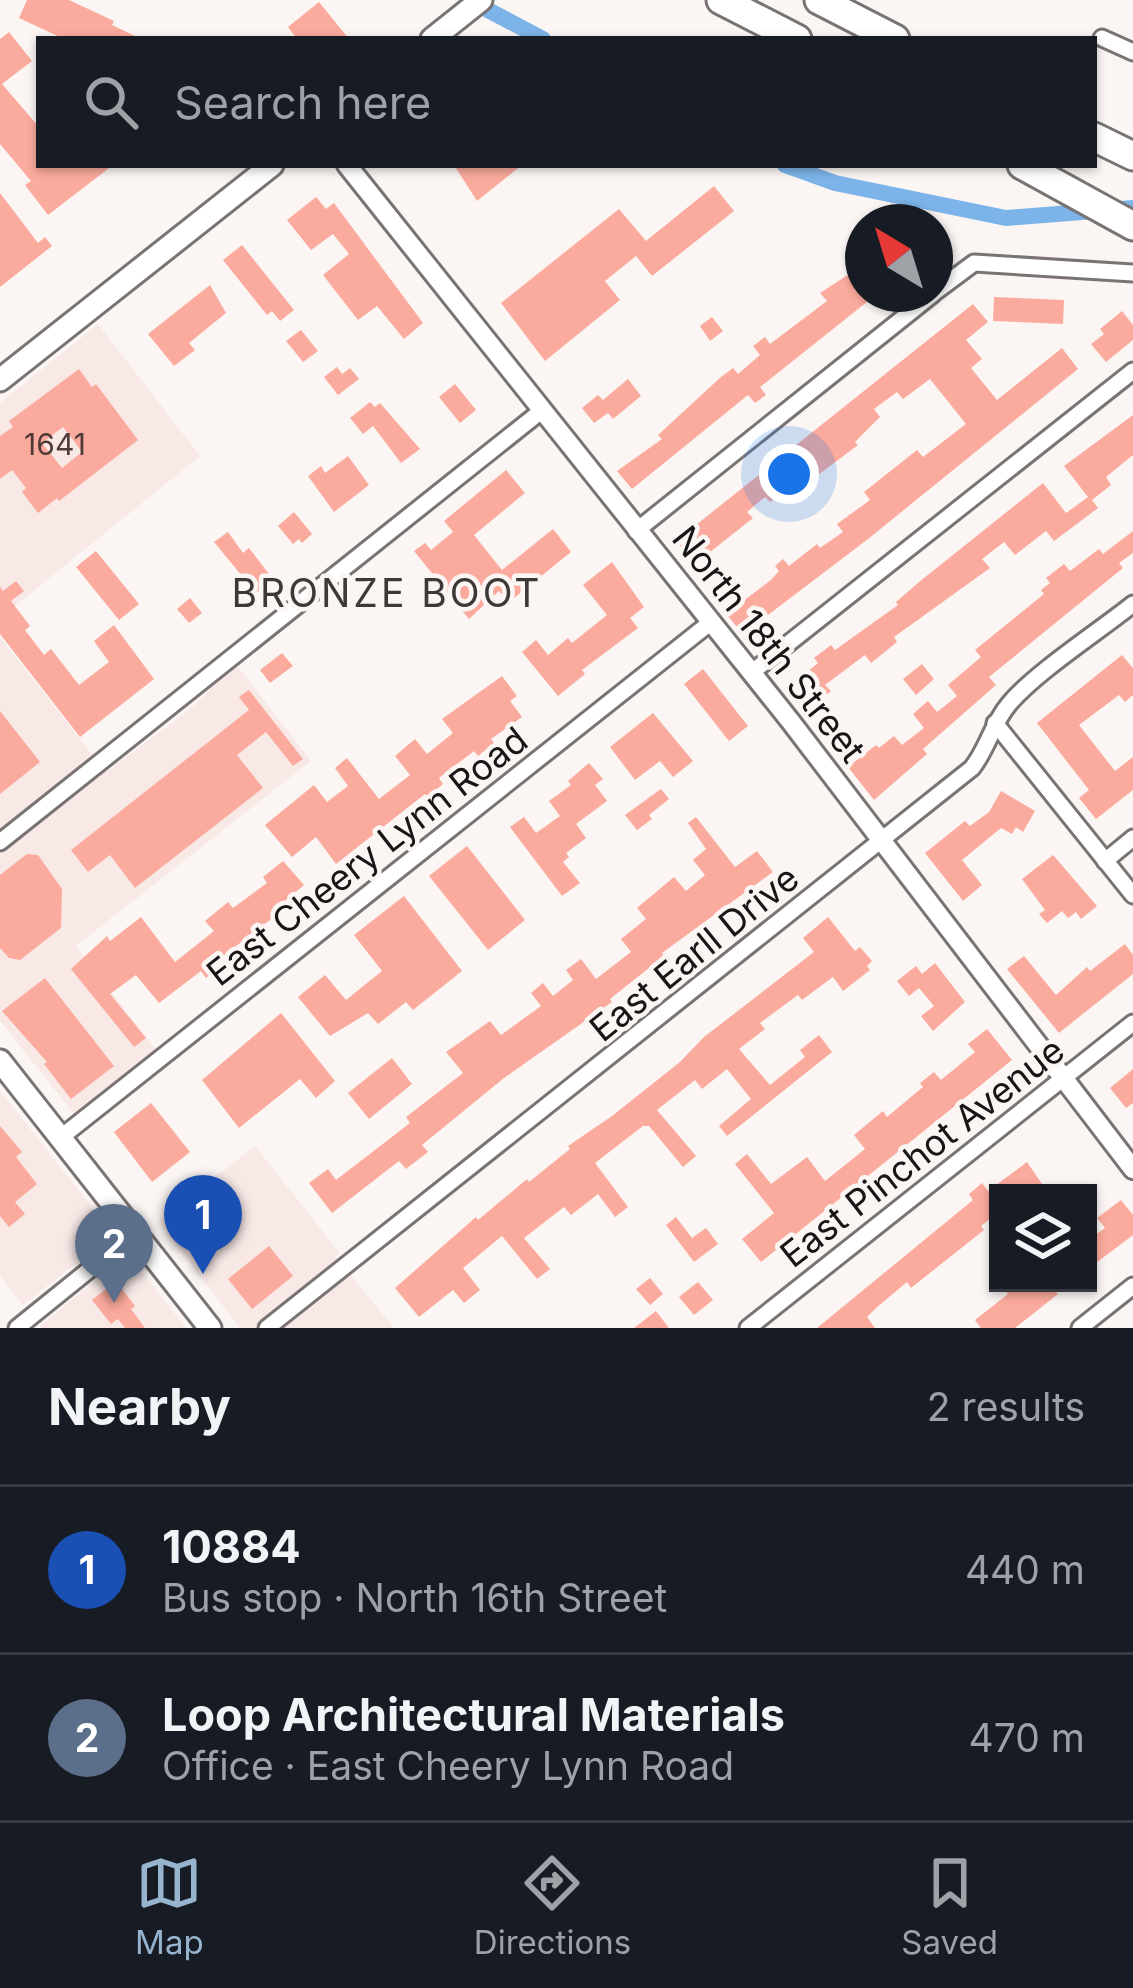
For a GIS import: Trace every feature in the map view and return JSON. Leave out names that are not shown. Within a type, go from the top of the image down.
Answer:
[{"type":"highway","points":[[722,0],[790,36]]},
{"type":"highway","points":[[819,0],[889,36]]},
{"type":"highway","points":[[1097,123],[1132,148]]},
{"type":"highway","points":[[1097,138],[1132,148]]},
{"type":"highway","points":[[1027,168],[1133,226]]},
{"type":"highway","points":[[1051,168],[1133,208]]},
{"type":"main road","points":[[436,36],[481,0]]},
{"type":"main road","points":[[0,380],[268,168]]},
{"type":"main road","points":[[0,1061],[210,1328]]},
{"type":"street","points":[[1102,38],[1133,52]]},
{"type":"street","name":"North 18th Street","points":[[349,168],[752,673],[1133,1169]]},
{"type":"street","points":[[953,279],[974,263],[1133,273]]},
{"type":"street","points":[[636,530],[910,312]]},
{"type":"street","points":[[752,673],[1133,370]]},
{"type":"street","points":[[0,842],[540,412]]},
{"type":"street","name":"East Earll Drive","points":[[267,1328],[972,768],[1011,701],[1133,604]]},
{"type":"street","name":"East Cheery Lynn Road","points":[[60,1138],[711,622]]},
{"type":"street","points":[[995,723],[1133,895]]},
{"type":"street","points":[[1105,860],[1133,838]]},
{"type":"street","name":"East Pinchot Avenue","points":[[748,1328],[1133,1023]]},
{"type":"street","points":[[17,1328],[136,1232]]},
{"type":"street","points":[[1080,1328],[1133,1286]]},
{"type":"shaded area","points":[[98,324],[200,456],[0,618],[0,403]]},
{"type":"shaded area","points":[[0,637],[106,772],[188,711],[236,664],[311,761],[76,946],[160,1055],[78,1119],[0,1021]]},
{"type":"shaded area","points":[[0,1091],[108,1227],[106,1240],[23,1305],[0,1276]]},
{"type":"shaded area","points":[[255,1146],[394,1328],[240,1328],[158,1222]]},
{"type":"shaded area","points":[[123,1258],[133,1261],[186,1328],[40,1326]]},
{"type":"building","points":[[27,0],[69,0],[135,36],[58,36],[19,18]]},
{"type":"building","points":[[319,2],[347,36],[295,36],[288,27]]},
{"type":"building","points":[[9,32],[32,61],[2,84],[36,124],[36,168],[109,168],[48,215],[25,185],[31,181],[0,144],[0,39]]},
{"type":"building","points":[[456,168],[518,168],[477,201]]},
{"type":"building","points":[[714,186],[734,211],[652,276],[636,256],[605,281],[620,300],[545,361],[501,303],[619,209],[646,241]]},
{"type":"building","points":[[0,193],[38,243],[45,237],[52,246],[0,287]]},
{"type":"building","points":[[316,197],[326,209],[334,203],[423,323],[404,339],[377,306],[358,320],[323,275],[349,254],[333,234],[311,250],[287,220]]},
{"type":"building","points":[[242,245],[294,310],[280,321],[272,311],[267,315],[223,260]]},
{"type":"building","points":[[845,277],[845,312],[854,312],[760,387],[766,395],[755,403],[748,395],[632,489],[617,471],[662,439],[658,435],[721,377],[733,368],[738,374],[760,355],[753,346],[765,337],[770,344],[827,301],[820,293]]},
{"type":"building","points":[[210,285],[226,313],[189,343],[195,350],[174,366],[148,334]]},
{"type":"building","points":[[994,297],[1064,300],[1063,324],[993,321]]},
{"type":"building","points":[[973,304],[988,322],[966,340],[982,359],[971,368],[997,400],[1062,348],[1078,369],[743,634],[726,614],[771,580],[779,571],[775,566],[783,559],[789,566],[817,544],[820,548],[843,532],[837,524],[870,500],[864,492],[917,450],[923,457],[966,424],[930,379],[903,399],[897,392],[874,409],[880,417],[855,442],[858,445],[806,484],[801,477],[770,502],[765,497],[747,512],[753,518],[694,565],[676,541]]},
{"type":"building","points":[[1122,311],[1133,325],[1133,340],[1106,362],[1091,344],[1104,334],[1100,329]]},
{"type":"building","points":[[712,317],[723,331],[710,341],[700,326]]},
{"type":"building","points":[[301,330],[318,351],[303,362],[286,341]]},
{"type":"building","points":[[337,367],[342,374],[350,368],[359,379],[338,395],[324,377]]},
{"type":"building","points":[[79,369],[138,440],[38,513],[12,470],[0,479],[0,436],[13,427],[9,421]],"holes":[[[63,427],[82,452],[62,468],[42,443]]]},
{"type":"building","points":[[628,379],[641,396],[613,419],[608,413],[594,423],[582,408],[598,395],[603,400]]},
{"type":"building","points":[[455,384],[476,410],[460,423],[439,397]]},
{"type":"building","points":[[370,402],[375,407],[380,403],[420,449],[401,463],[373,426],[363,434],[350,418]]},
{"type":"building","points":[[1133,415],[1133,455],[1106,477],[1111,485],[1092,500],[1098,508],[1054,541],[1046,531],[1015,555],[1004,542],[982,559],[990,568],[894,637],[897,642],[871,663],[865,655],[825,685],[831,691],[815,704],[809,697],[800,704],[787,688],[818,663],[814,658],[831,645],[835,650],[898,605],[919,582],[1043,483],[1066,513],[1088,497],[1064,466]]},
{"type":"building","points":[[348,456],[369,485],[334,512],[308,476],[321,466],[325,473]]},
{"type":"building","points":[[506,470],[525,493],[474,535],[502,570],[553,529],[571,552],[508,603],[499,591],[469,619],[414,551],[425,543],[431,550],[453,532],[444,521]]},
{"type":"building","points":[[294,512],[312,534],[293,544],[278,526]]},
{"type":"building","points":[[1133,531],[1133,553],[1119,563],[1123,568],[989,677],[996,685],[874,800],[848,767],[876,745],[879,748],[894,736],[902,745],[924,728],[913,714],[928,701],[937,712],[957,696],[948,685],[981,657],[975,650],[1044,594],[1041,590],[1050,583],[1046,578],[1064,564],[1070,571],[1099,549],[1103,554]]},
{"type":"building","points":[[228,532],[243,553],[249,548],[269,574],[262,580],[266,585],[256,593],[214,542]]},
{"type":"building","points":[[96,551],[139,604],[119,620],[76,567]]},
{"type":"building","points":[[612,562],[644,607],[630,618],[638,628],[582,670],[585,674],[558,696],[522,652],[536,640],[548,655],[607,615],[583,585]]},
{"type":"building","points":[[16,581],[24,591],[11,601],[30,626],[25,630],[44,655],[51,649],[79,685],[109,662],[94,641],[114,625],[154,679],[80,737],[0,634],[0,587],[3,591]]},
{"type":"building","points":[[190,598],[202,613],[189,623],[177,609]]},
{"type":"building","points":[[282,653],[293,666],[270,683],[260,670]]},
{"type":"building","points":[[1122,655],[1133,668],[1133,695],[1125,702],[1119,695],[1079,725],[1115,771],[1133,757],[1133,790],[1096,819],[1079,798],[1089,790],[1037,723]]},
{"type":"building","points":[[922,664],[934,679],[916,695],[903,679]]},
{"type":"building","points":[[703,669],[748,726],[729,741],[684,684]]},
{"type":"building","points":[[502,676],[517,696],[510,701],[522,717],[491,739],[494,743],[478,756],[474,751],[439,778],[443,784],[427,797],[425,794],[336,864],[316,837],[292,857],[265,825],[314,785],[327,802],[348,786],[335,768],[347,758],[379,799],[410,775],[395,756],[415,739],[427,754],[453,733],[442,719]]},
{"type":"building","points":[[249,690],[303,759],[293,766],[266,732],[237,755],[263,788],[135,888],[110,855],[88,872],[71,850],[249,710],[239,697]]},
{"type":"building","points":[[0,711],[40,762],[0,794]]},
{"type":"building","points":[[653,713],[693,761],[673,777],[660,761],[635,780],[610,747]]},
{"type":"building","points":[[589,763],[603,779],[595,785],[607,801],[576,824],[586,838],[566,853],[569,857],[563,862],[580,883],[562,896],[510,827],[524,817],[536,833],[560,816],[549,801]]},
{"type":"building","points":[[661,789],[669,799],[637,830],[625,815]]},
{"type":"building","points":[[1001,791],[1035,811],[1023,832],[1016,827],[1012,834],[1001,828],[962,860],[982,885],[963,901],[925,853],[965,821],[970,826],[989,812]]},
{"type":"building","points":[[696,817],[735,867],[757,851],[773,872],[662,953],[612,1002],[504,1078],[422,1145],[428,1152],[406,1169],[399,1161],[332,1213],[309,1183],[328,1169],[336,1180],[410,1123],[406,1117],[463,1073],[446,1052],[490,1021],[501,1035],[541,1006],[531,993],[543,983],[553,996],[573,980],[566,970],[581,959],[596,979],[631,952],[621,939],[646,919],[637,908],[674,877],[686,891],[705,875],[693,860],[706,849],[688,823]]},
{"type":"building","points":[[467,846],[525,920],[488,950],[429,876]]},
{"type":"building","points":[[27,854],[38,855],[62,889],[61,928],[20,960],[9,958],[0,948],[0,875]]},
{"type":"building","points":[[1053,855],[1097,906],[1081,919],[1076,912],[1068,918],[1062,911],[1047,923],[1039,914],[1045,910],[1022,879]]},
{"type":"building","points":[[283,861],[304,885],[279,906],[283,910],[214,963],[218,968],[206,978],[201,971],[159,1003],[136,975],[110,994],[146,1038],[134,1047],[71,969],[107,936],[110,941],[141,917],[175,962],[214,931],[205,921],[228,902],[233,908],[267,883],[263,877]]},
{"type":"building","points":[[404,896],[462,971],[413,1010],[406,1002],[378,1024],[368,1013],[330,1036],[298,997],[325,975],[346,1000],[382,971],[354,935]]},
{"type":"building","points":[[828,917],[855,951],[860,947],[872,961],[867,966],[870,970],[843,991],[833,977],[802,1000],[798,995],[760,1023],[765,1029],[739,1049],[770,1085],[805,1057],[800,1050],[819,1035],[832,1052],[727,1136],[719,1126],[751,1099],[727,1069],[702,1089],[695,1080],[657,1110],[696,1156],[683,1167],[649,1126],[643,1126],[595,1163],[628,1207],[615,1217],[598,1194],[571,1215],[564,1207],[524,1238],[550,1269],[537,1279],[502,1236],[463,1268],[480,1290],[464,1303],[453,1290],[419,1317],[395,1288],[476,1217],[478,1220],[527,1179],[529,1182],[814,952],[803,938]]},
{"type":"building","points":[[1125,944],[1133,955],[1133,974],[1059,1033],[1007,969],[1024,956],[1056,995],[1087,967],[1090,971]]},
{"type":"building","points":[[935,963],[965,1002],[933,1031],[921,1016],[934,1006],[919,988],[909,996],[897,981],[916,966],[922,974]]},
{"type":"building","points":[[45,978],[114,1066],[71,1099],[44,1064],[47,1062],[2,1011]]},
{"type":"building","points":[[281,1013],[335,1081],[316,1098],[300,1079],[239,1128],[202,1080]]},
{"type":"building","points":[[987,1029],[1012,1060],[761,1262],[742,1239],[774,1213],[735,1164],[747,1154],[771,1184],[807,1157],[825,1181],[865,1149],[854,1135],[883,1111],[887,1117],[934,1072],[941,1080],[975,1052],[968,1044]]},
{"type":"building","points":[[392,1058],[412,1084],[369,1119],[348,1093]]},
{"type":"building","points":[[1133,1069],[1133,1103],[1126,1108],[1110,1088]]},
{"type":"building","points":[[151,1103],[190,1152],[152,1182],[114,1132]]},
{"type":"building","points":[[0,1126],[22,1152],[16,1157],[37,1184],[15,1202],[25,1214],[9,1227],[0,1216]]},
{"type":"building","points":[[1027,1162],[1042,1184],[997,1184]]},
{"type":"building","points":[[982,1183],[988,1191],[989,1220],[981,1226],[984,1230],[911,1288],[907,1282],[876,1308],[867,1317],[875,1328],[817,1328],[973,1200],[969,1194]]},
{"type":"building","points":[[1121,1200],[1133,1215],[1133,1235],[1097,1262],[1097,1234],[1105,1228],[1097,1218]]},
{"type":"building","points":[[676,1217],[692,1238],[706,1228],[718,1244],[694,1262],[666,1225]]},
{"type":"building","points":[[269,1246],[293,1276],[252,1309],[228,1279]]},
{"type":"building","points":[[650,1278],[663,1294],[650,1305],[636,1289]]},
{"type":"building","points":[[116,1281],[145,1328],[125,1328],[118,1319],[111,1324],[92,1300]]},
{"type":"building","points":[[698,1282],[713,1300],[694,1315],[679,1297]]},
{"type":"building","points":[[1008,1294],[1058,1294],[1015,1328],[981,1328],[975,1320]]},
{"type":"building","points":[[656,1311],[669,1328],[634,1328]]},
{"type":"waterway","points":[[469,0],[537,36]]},
{"type":"waterway","points":[[793,168],[835,183],[1006,218],[1133,208]]},
{"type":"place","name":"10884","points":[[203,1274]]},
{"type":"place","name":"Loop Architectural Materials","points":[[114,1303]]},
{"type":"district","name":"BRONZE BOOT","points":[[387,593]]}]
